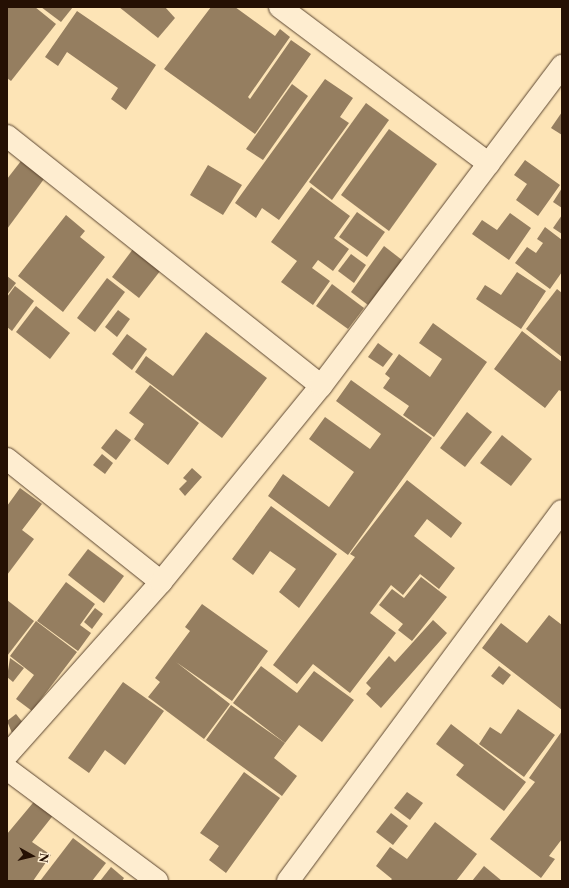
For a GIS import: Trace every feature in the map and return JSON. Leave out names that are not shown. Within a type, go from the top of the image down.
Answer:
[{"type":"street","points":[[280,7],[489,164]]},
{"type":"street","points":[[7,755],[161,582],[321,386],[562,66]]},
{"type":"street","points":[[7,136],[321,386]]},
{"type":"street","points":[[7,459],[161,582]]},
{"type":"street","points":[[288,881],[562,511]]},
{"type":"street","points":[[7,769],[157,881]]},
{"type":"building","points":[[7,7],[35,7],[56,24],[11,81],[7,78]]},
{"type":"building","points":[[41,7],[73,7],[61,22]]},
{"type":"building","points":[[119,7],[165,7],[175,18],[158,38]]},
{"type":"building","points":[[211,7],[235,7],[275,36],[280,29],[290,37],[248,97],[250,99],[291,40],[311,54],[255,134],[164,69]]},
{"type":"building","points":[[77,11],[156,65],[126,110],[111,99],[118,88],[67,52],[58,66],[45,57]]},
{"type":"building","points":[[325,79],[353,98],[340,117],[349,123],[279,220],[262,208],[256,218],[235,203]]},
{"type":"building","points":[[292,84],[308,96],[263,160],[246,149]]},
{"type":"building","points":[[366,103],[389,120],[332,200],[309,182]]},
{"type":"building","points":[[562,112],[562,135],[551,128]]},
{"type":"building","points":[[389,129],[437,164],[389,231],[341,195]]},
{"type":"building","points":[[525,160],[560,185],[538,216],[516,200],[527,184],[514,175]]},
{"type":"building","points":[[21,161],[44,179],[7,229],[7,179]]},
{"type":"building","points":[[208,165],[242,185],[223,215],[190,195]]},
{"type":"building","points":[[311,187],[350,216],[334,238],[349,249],[333,271],[318,260],[312,268],[330,281],[313,305],[281,282],[297,261],[271,242]]},
{"type":"building","points":[[562,188],[562,208],[553,202]]},
{"type":"building","points":[[357,212],[385,232],[367,257],[339,237]]},
{"type":"building","points":[[510,213],[531,228],[509,260],[472,234],[482,220],[497,230]]},
{"type":"building","points":[[66,215],[85,231],[80,237],[105,257],[63,312],[18,276]]},
{"type":"building","points":[[562,215],[562,234],[553,228]]},
{"type":"building","points":[[545,227],[562,240],[562,272],[550,289],[515,263],[527,247],[536,253],[543,243],[537,239]]},
{"type":"building","points":[[136,245],[164,266],[139,298],[112,277]]},
{"type":"building","points":[[384,246],[402,260],[368,305],[351,292]]},
{"type":"building","points":[[351,254],[366,265],[354,283],[338,271]]},
{"type":"building","points":[[517,272],[546,291],[521,329],[476,299],[485,285],[501,295]]},
{"type":"building","points":[[7,276],[16,283],[7,295]]},
{"type":"building","points":[[107,278],[125,292],[95,332],[77,318]]},
{"type":"building","points":[[332,284],[364,308],[348,329],[316,306]]},
{"type":"building","points":[[15,286],[34,301],[12,331],[7,327],[7,297]]},
{"type":"building","points":[[557,289],[562,293],[562,357],[526,329]]},
{"type":"building","points":[[36,306],[70,333],[50,359],[16,332]]},
{"type":"building","points":[[118,310],[130,319],[117,337],[105,327]]},
{"type":"building","points":[[433,323],[487,362],[434,437],[403,415],[409,406],[383,388],[390,378],[385,374],[399,354],[430,377],[442,359],[419,343]]},
{"type":"building","points":[[522,331],[562,362],[562,392],[559,390],[545,408],[494,369]]},
{"type":"building","points":[[206,332],[267,378],[222,438],[135,372],[146,356],[173,376]]},
{"type":"building","points":[[127,334],[147,349],[132,370],[112,354]]},
{"type":"building","points":[[378,343],[393,354],[383,367],[368,357]]},
{"type":"building","points":[[351,380],[432,438],[348,555],[268,496],[283,474],[329,507],[354,472],[309,439],[325,417],[370,449],[381,434],[336,401]]},
{"type":"building","points":[[150,385],[199,423],[168,465],[134,439],[144,424],[129,413]]},
{"type":"building","points":[[467,412],[492,432],[465,467],[440,448]]},
{"type":"building","points":[[116,429],[131,440],[116,460],[101,448]]},
{"type":"building","points":[[502,435],[532,459],[511,486],[480,463]]},
{"type":"building","points":[[102,454],[113,463],[105,474],[93,465]]},
{"type":"building","points":[[192,468],[202,477],[185,496],[179,489],[187,481],[183,478]]},
{"type":"building","points":[[407,480],[462,523],[451,538],[427,519],[414,536],[455,568],[439,589],[420,574],[403,595],[391,585],[370,613],[396,633],[350,693],[313,664],[297,684],[273,665],[355,557],[350,554]]},
{"type":"building","points":[[20,488],[42,504],[22,530],[34,539],[7,575],[7,506]]},
{"type":"building","points":[[271,506],[337,554],[299,608],[279,592],[296,569],[270,551],[253,575],[232,559]]},
{"type":"building","points":[[88,549],[124,576],[104,603],[68,575]]},
{"type":"building","points":[[421,577],[447,597],[412,641],[398,630],[403,624],[379,605],[392,589],[404,598]]},
{"type":"building","points":[[66,582],[95,604],[80,625],[91,633],[78,651],[37,621]]},
{"type":"building","points":[[7,600],[34,621],[7,656]]},
{"type":"building","points":[[202,604],[268,651],[232,701],[176,662],[230,704],[204,739],[148,697],[160,682],[155,678],[190,631],[185,627]]},
{"type":"building","points":[[95,608],[103,614],[92,629],[84,622]]},
{"type":"building","points":[[549,615],[562,625],[562,710],[482,648],[501,623],[527,643]]},
{"type":"building","points":[[433,620],[447,633],[381,708],[366,694],[371,688],[366,683],[389,656],[395,662]]},
{"type":"building","points":[[36,621],[77,652],[32,711],[16,699],[34,675],[10,656]]},
{"type":"building","points":[[10,658],[24,668],[13,682],[7,677]]},
{"type":"building","points":[[261,666],[297,693],[314,671],[354,700],[322,742],[299,725],[285,743],[233,703]]},
{"type":"building","points":[[499,666],[511,675],[503,685],[491,676]]},
{"type":"building","points":[[123,682],[164,711],[125,765],[105,750],[89,773],[68,758]]},
{"type":"building","points":[[231,705],[285,743],[274,758],[297,776],[282,796],[206,740]]},
{"type":"building","points":[[518,709],[555,735],[524,777],[479,744],[490,727],[501,734]]},
{"type":"building","points":[[16,714],[24,724],[12,733],[7,721]]},
{"type":"building","points":[[451,724],[526,782],[504,811],[456,775],[464,765],[436,744]]},
{"type":"building","points":[[562,731],[562,839],[549,856],[555,859],[541,878],[490,839],[535,782],[529,778]]},
{"type":"building","points":[[244,772],[280,798],[226,873],[209,860],[219,846],[200,833]]},
{"type":"building","points":[[407,792],[423,803],[410,820],[394,808]]},
{"type":"building","points":[[37,798],[55,813],[32,842],[51,855],[33,881],[7,881],[7,834]]},
{"type":"building","points":[[391,813],[408,826],[393,845],[376,832]]},
{"type":"building","points":[[435,822],[477,854],[456,881],[390,881],[392,879],[376,866],[390,847],[407,859]]},
{"type":"building","points":[[73,838],[106,863],[92,881],[40,881]]},
{"type":"building","points":[[484,866],[502,881],[472,881]]},
{"type":"building","points":[[111,867],[124,878],[122,881],[100,881]]}]
